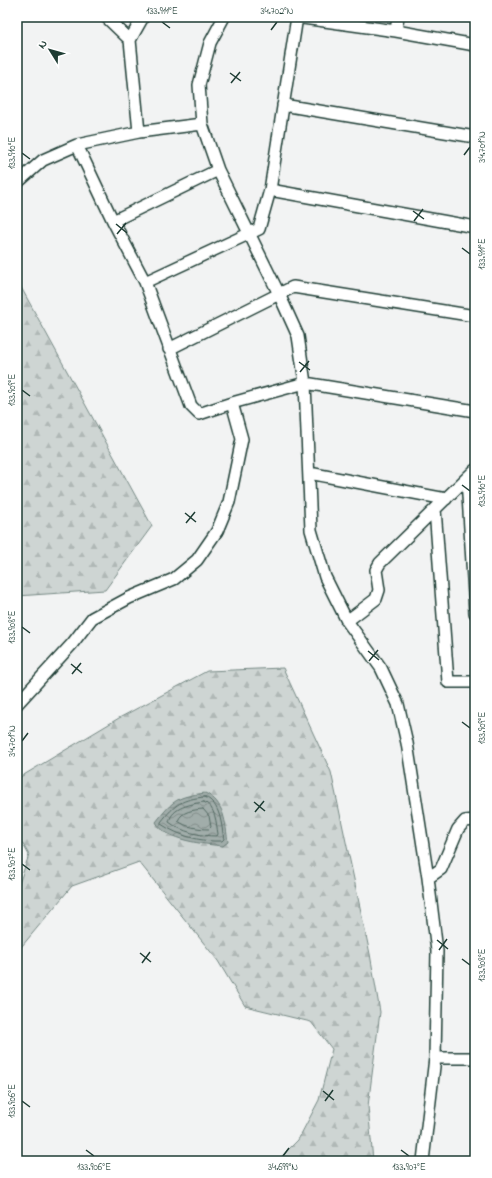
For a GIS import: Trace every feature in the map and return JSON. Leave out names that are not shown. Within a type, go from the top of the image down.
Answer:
[{"type":"street","points":[[106,17],[130,40]]},
{"type":"street","points":[[139,132],[130,40],[144,17]]},
{"type":"street","points":[[224,17],[210,43],[199,85],[202,124],[218,170],[298,336],[304,383],[311,530],[325,578],[347,621],[381,668],[398,704],[407,743],[428,878],[437,951],[435,1058],[423,1161]]},
{"type":"street","points":[[145,282],[259,229],[270,190],[297,17],[396,31],[475,46]]},
{"type":"street","points":[[396,31],[398,17]]},
{"type":"street","points":[[283,105],[475,137]]},
{"type":"street","points":[[17,183],[43,160],[77,145],[139,132],[202,124]]},
{"type":"street","points":[[77,145],[145,282],[190,406],[199,414],[232,403],[304,383],[475,411]]},
{"type":"street","points":[[114,221],[218,170]]},
{"type":"street","points":[[270,190],[475,227]]},
{"type":"street","points":[[170,349],[293,286],[475,316]]},
{"type":"street","points":[[17,704],[72,644],[92,618],[130,598],[174,579],[197,560],[217,531],[229,502],[242,439],[232,403]]},
{"type":"street","points":[[309,473],[446,499]]},
{"type":"street","points":[[347,621],[376,599],[380,590],[376,570],[380,563],[471,474]]},
{"type":"street","points":[[471,474],[475,613]]},
{"type":"street","points":[[436,509],[448,682],[475,682]]},
{"type":"street","points":[[428,878],[441,869],[458,829],[465,821],[475,820]]},
{"type":"street","points":[[435,1058],[475,1058]]},
{"type":"green space","points":[[17,280],[152,526],[105,590],[17,596]]},
{"type":"green space","points":[[283,668],[331,772],[370,954],[380,1012],[368,1106],[373,1161],[277,1161],[298,1140],[319,1100],[332,1049],[311,1022],[245,1006],[218,961],[139,862],[72,886],[17,952],[17,887],[29,855],[17,834],[17,779],[119,718],[207,671]]},
{"type":"water","points":[[205,793],[217,802],[223,814],[228,842],[223,846],[196,843],[176,837],[161,828],[156,822],[167,808],[177,800],[188,796]]}]
